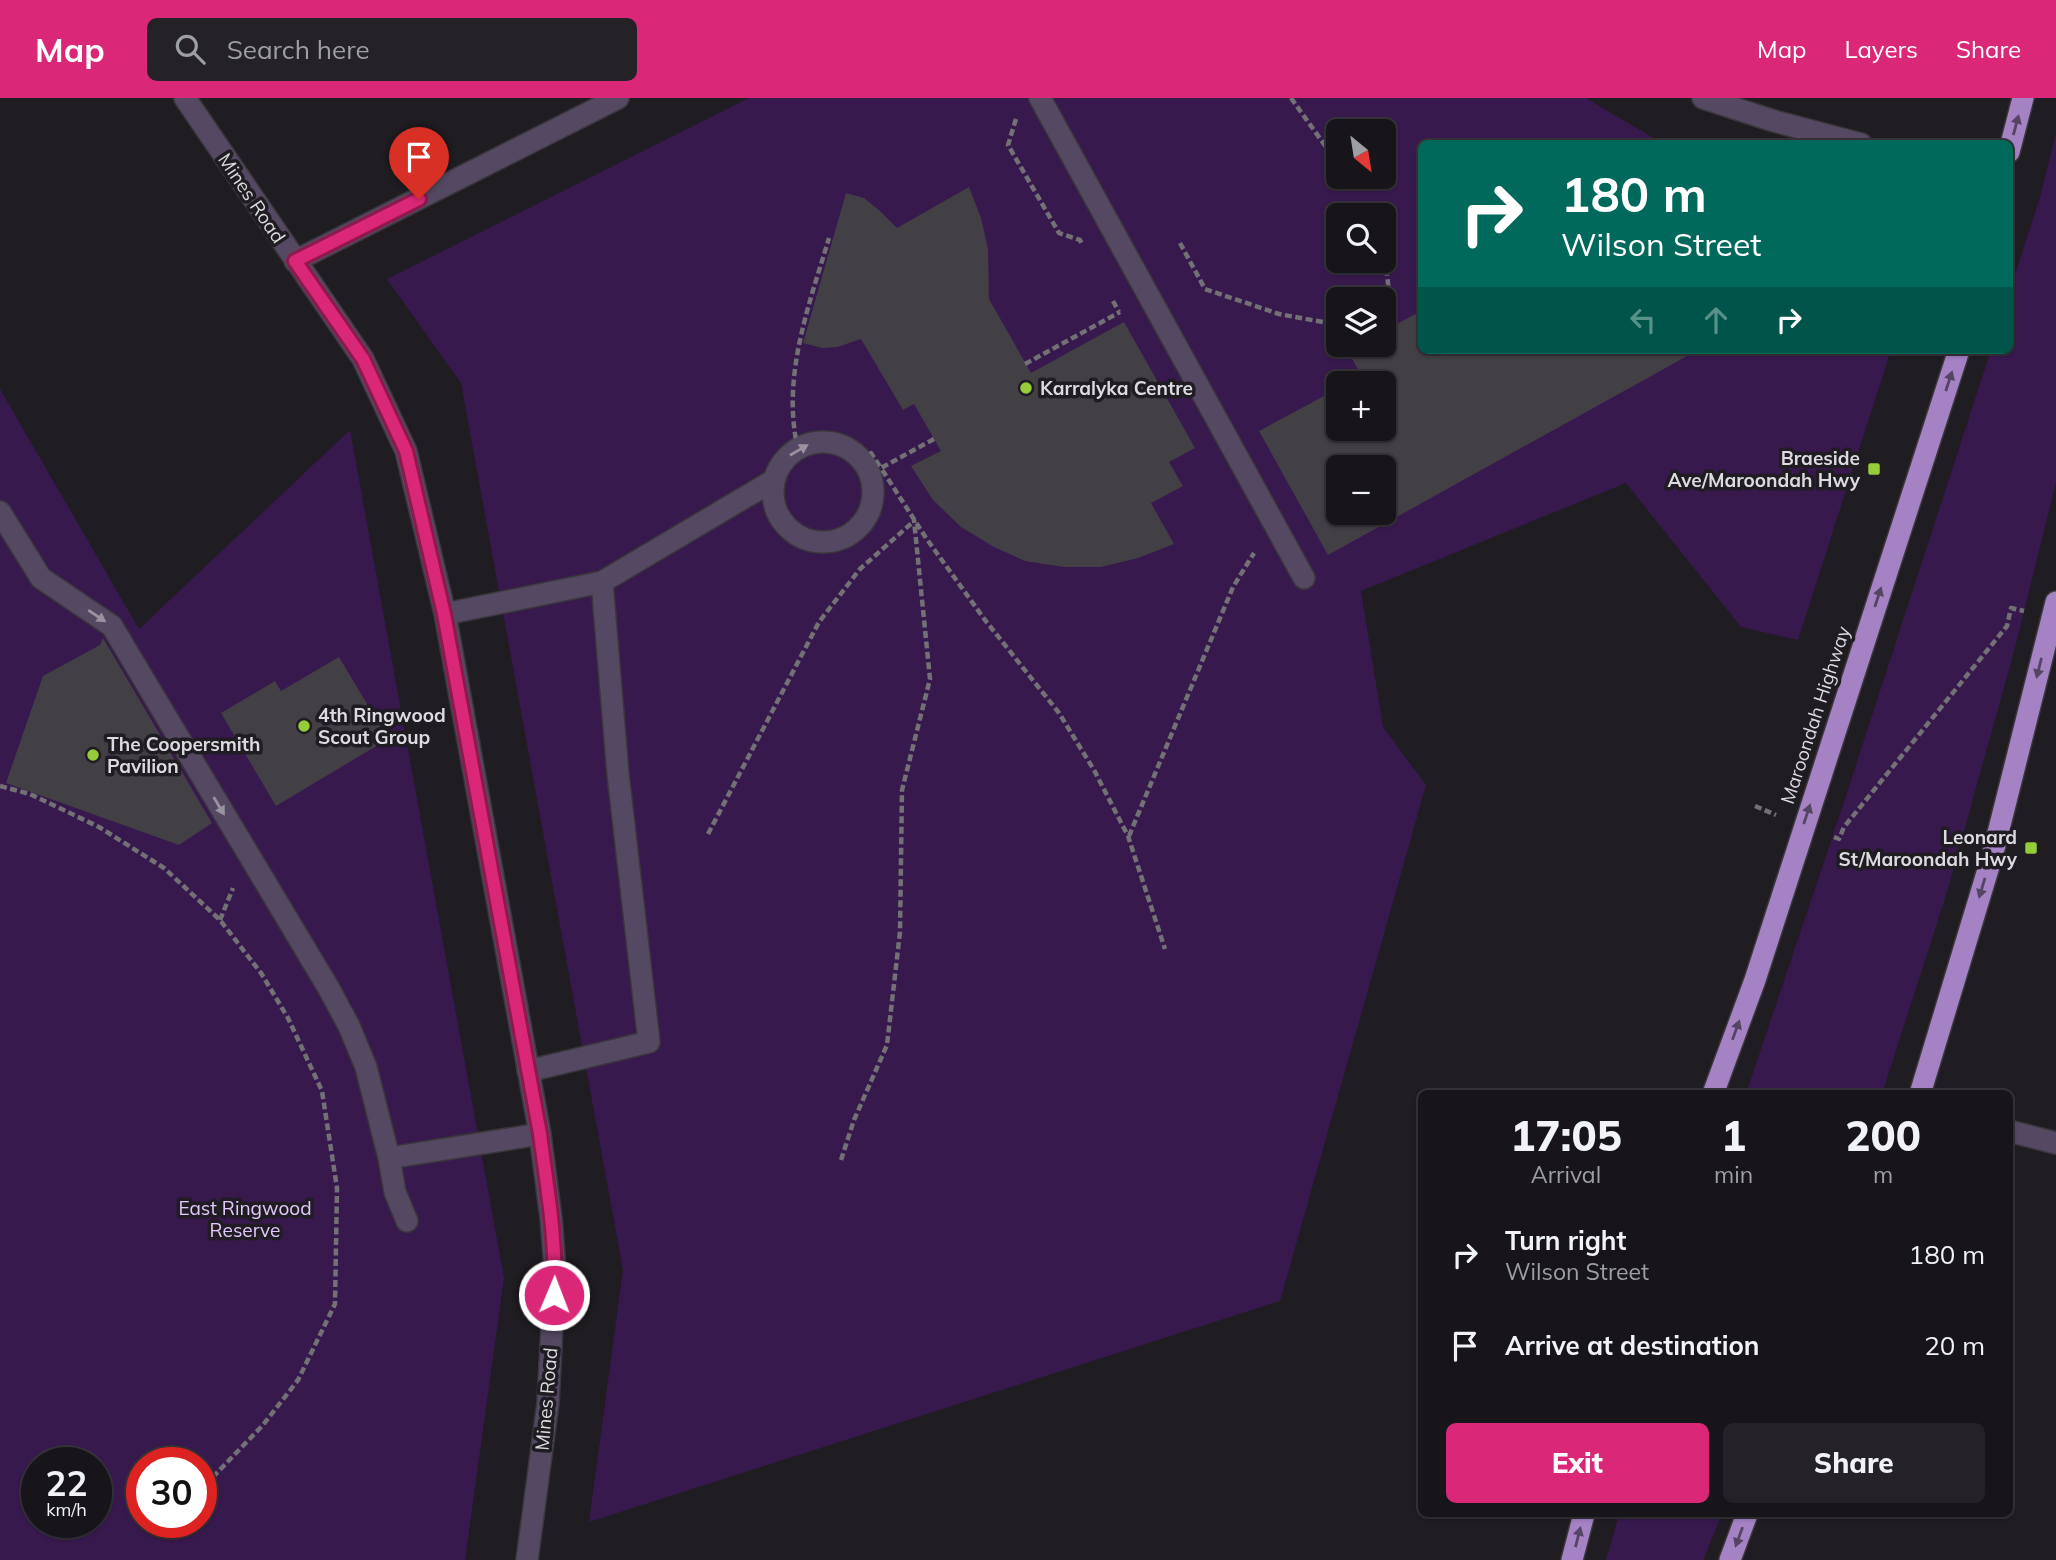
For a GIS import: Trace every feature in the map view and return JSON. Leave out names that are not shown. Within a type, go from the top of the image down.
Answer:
[{"type":"highway","points":[[2012,140],[2023,98]]},
{"type":"highway","name":"Maroondah Highway","points":[[1714,1090],[1755,980],[1958,354]]},
{"type":"highway","points":[[1921,1090],[1993,853],[2054,610]]},
{"type":"highway","points":[[1572,1560],[1583,1517]]},
{"type":"highway","points":[[1731,1560],[1746,1517]]},
{"type":"street","name":"Mines Road","points":[[185,98],[363,359],[406,451],[444,614],[540,1134],[551,1218],[555,1268],[548,1403],[527,1560]]},
{"type":"street","points":[[295,261],[618,98]]},
{"type":"street","points":[[1040,98],[1304,578]]},
{"type":"street","points":[[1703,98],[1846,140]]},
{"type":"street","points":[[821,442],[837,444],[852,450],[871,464],[874,492],[870,509],[862,524],[849,535],[834,541],[817,542],[800,537],[787,527],[777,513],[773,497],[774,480],[780,465],[798,449],[821,442]]},
{"type":"street","points":[[444,614],[603,582],[774,480]]},
{"type":"street","points":[[0,512],[41,578],[112,626],[349,1026],[372,1086],[395,1192],[407,1221]]},
{"type":"street","points":[[528,1071],[649,1042],[618,774],[603,582]]},
{"type":"street","points":[[2013,1132],[2056,1143]]},
{"type":"street","points":[[389,1158],[540,1134]]},
{"type":"path","points":[[1291,98],[1326,147]]},
{"type":"path","points":[[1018,112],[1008,145],[1059,233],[1080,240],[1086,252]]},
{"type":"path","points":[[798,449],[792,425],[799,340],[829,238]]},
{"type":"path","points":[[1181,243],[1205,289],[1279,314],[1326,323]]},
{"type":"path","points":[[1025,364],[1149,296]]},
{"type":"path","points":[[1113,300],[1119,312]]},
{"type":"path","points":[[934,439],[871,464],[985,620],[1059,713],[1094,769],[1128,836],[1165,949]]},
{"type":"path","points":[[708,834],[819,622],[860,569],[914,520]]},
{"type":"path","points":[[841,1160],[854,1120],[887,1045],[900,933],[902,790],[930,679],[914,520]]},
{"type":"path","points":[[1128,836],[1233,587],[1274,522]]},
{"type":"path","points":[[1755,806],[1839,839],[1844,827],[2007,626],[2011,608],[2054,610]]},
{"type":"path","points":[[0,786],[30,794],[99,827],[164,868],[220,920],[261,973],[288,1018],[322,1091],[337,1188],[335,1304],[299,1380],[263,1425],[217,1474]]},
{"type":"green space","points":[[749,98],[1586,98],[1657,140],[1418,140],[1418,354],[1890,354],[1798,640],[1741,627],[1626,483],[1361,591],[1383,727],[1426,785],[1280,1301],[589,1522],[623,1270],[461,383],[387,279]]},
{"type":"green space","points":[[2056,133],[2056,482],[2016,644],[1947,892],[1883,1090],[1747,1090],[1990,354],[2013,354],[2013,281],[2040,197]]},
{"type":"green space","name":"East Ringwood Reserve","points":[[0,389],[139,629],[350,430],[504,1278],[465,1560],[0,1560]]},
{"type":"green space","points":[[1618,1517],[1721,1517],[1703,1560],[1606,1560]]},
{"type":"building","name":"Karralyka Centre","points":[[969,187],[981,218],[988,249],[989,299],[1031,373],[1124,322],[1195,448],[1169,462],[1183,486],[1151,503],[1174,544],[1138,558],[1101,567],[1064,567],[1025,561],[994,547],[961,527],[933,500],[911,466],[941,451],[914,404],[903,410],[861,339],[837,347],[822,348],[803,343],[846,193],[864,198],[897,228]]},
{"type":"building","points":[[1418,313],[1418,354],[1691,354],[1396,517],[1396,455],[1326,455],[1326,525],[1382,525],[1328,555],[1259,431],[1326,395],[1326,441],[1396,441],[1396,371],[1359,371],[1351,357],[1396,357],[1396,325]]},
{"type":"building","name":"The Coopersmith Pavilion","points":[[103,638],[212,823],[179,845],[6,783],[43,676],[100,645]]},
{"type":"building","name":"4th Ringwood Scout Group","points":[[339,657],[388,739],[276,806],[221,713],[275,681],[281,691]]},
{"type":"place","name":"Karralyka Centre","points":[[1026,388]]},
{"type":"place","name":"Braeside Ave/Maroondah Hwy","points":[[1874,469]]},
{"type":"place","name":"4th Ringwood Scout Group","points":[[304,726]]},
{"type":"place","name":"The Coopersmith Pavilion","points":[[93,755]]},
{"type":"place","name":"Leonard St/Maroondah Hwy","points":[[2031,848]]},
{"type":"route","points":[[419,199],[295,261],[363,359],[406,451],[444,614],[540,1134],[551,1218],[554,1295]]}]
